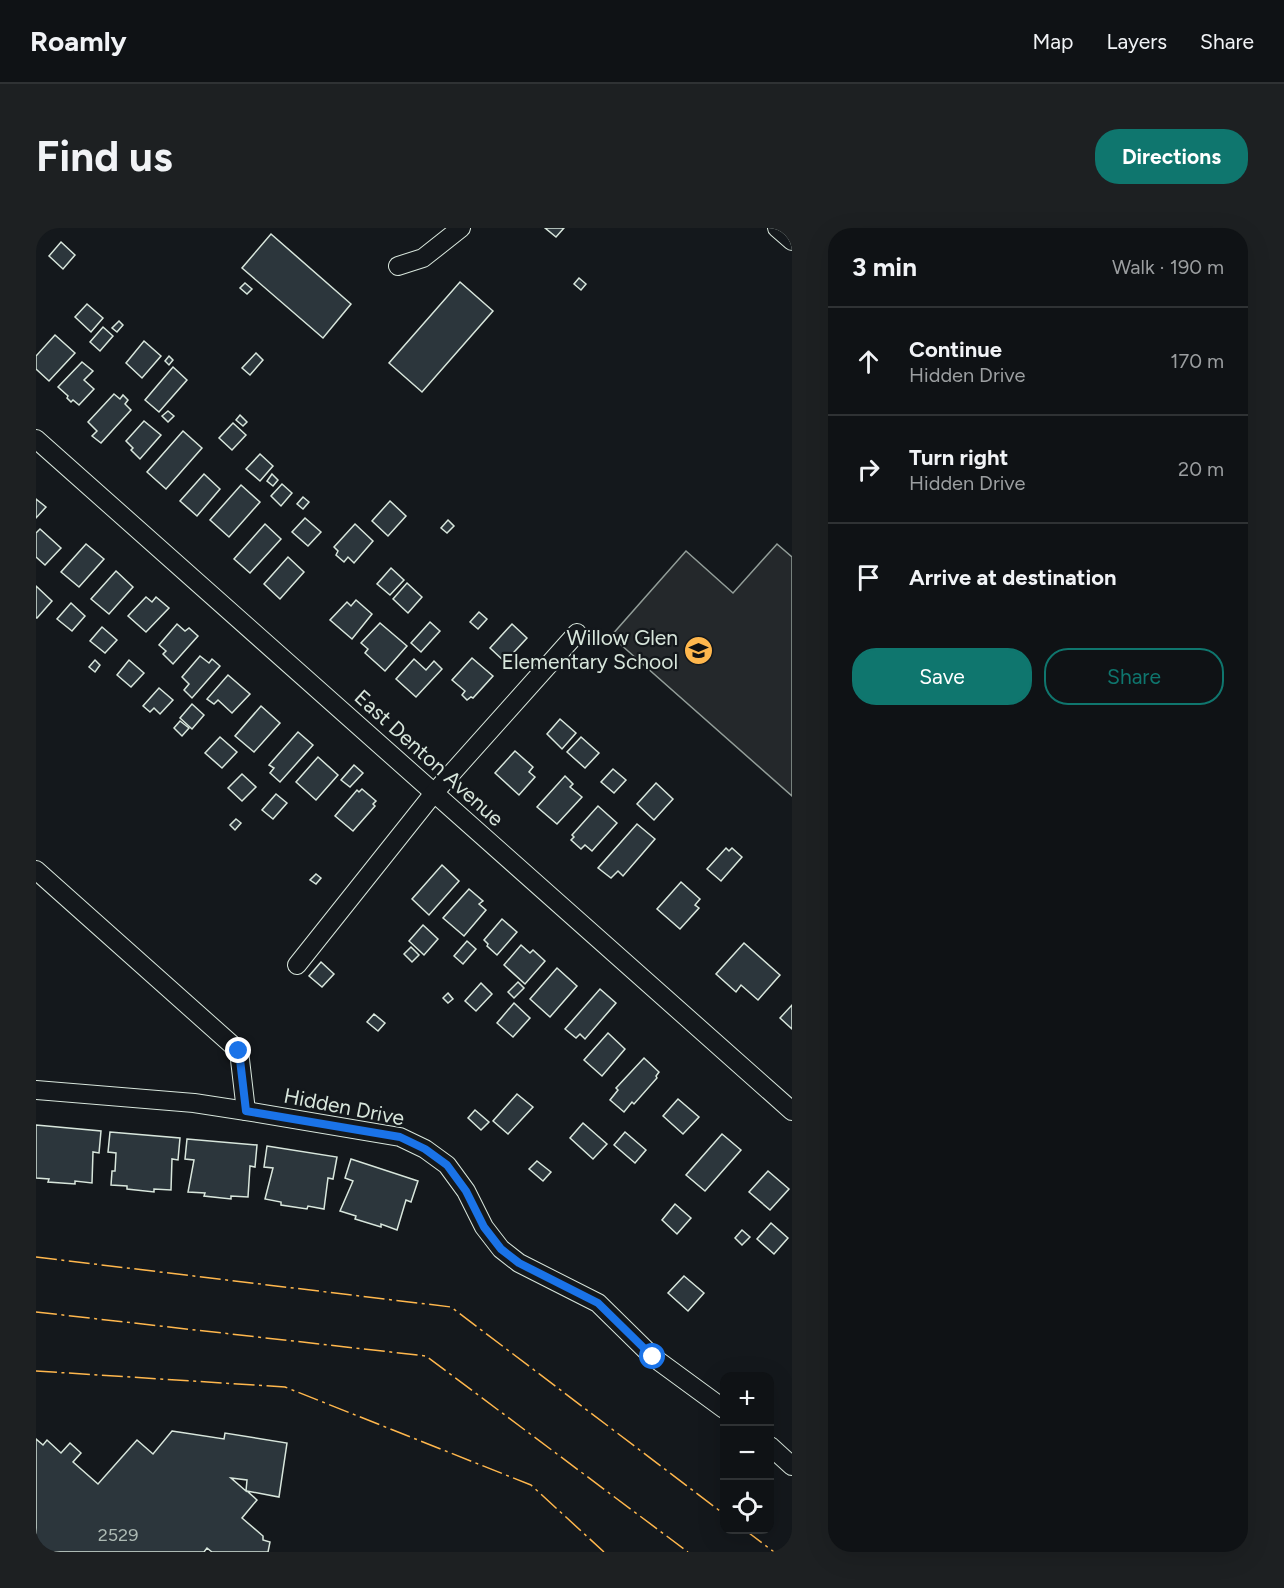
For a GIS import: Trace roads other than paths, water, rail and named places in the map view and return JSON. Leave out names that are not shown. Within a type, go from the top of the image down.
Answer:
[{"type":"street","points":[[398,266],[423,258],[461,228]]},
{"type":"street","points":[[777,228],[792,241]]},
{"type":"street","name":"East Denton Avenue","points":[[36,439],[792,1111]]},
{"type":"street","points":[[297,965],[434,793],[577,633]]},
{"type":"street","points":[[36,870],[239,1051],[246,1111]]},
{"type":"street","name":"Hidden Drive","points":[[36,1090],[194,1103],[400,1137],[425,1149],[447,1165],[466,1191],[484,1227],[501,1249],[519,1263],[598,1303],[653,1357],[720,1406]]},
{"type":"street","points":[[774,1450],[792,1466]]},
{"type":"place","name":"Willow Glen Elementary School","points":[[699,650]]}]
